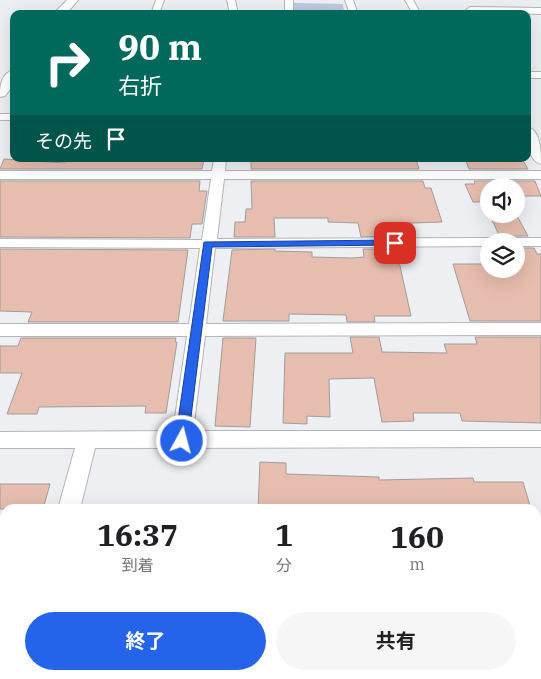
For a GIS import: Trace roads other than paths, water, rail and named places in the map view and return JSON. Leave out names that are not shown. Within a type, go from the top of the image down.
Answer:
[{"type":"street","points":[[63,10],[73,0]]},
{"type":"street","points":[[0,93],[10,79]]},
{"type":"street","points":[[531,138],[541,160]]},
{"type":"street","points":[[182,441],[219,166]]},
{"type":"street","points":[[0,175],[219,166],[541,176]]},
{"type":"street","points":[[0,244],[480,242]]},
{"type":"street","points":[[525,242],[541,242]]},
{"type":"street","points":[[0,330],[541,329]]},
{"type":"street","points":[[0,440],[541,439]]},
{"type":"street","points":[[70,504],[87,441]]}]
